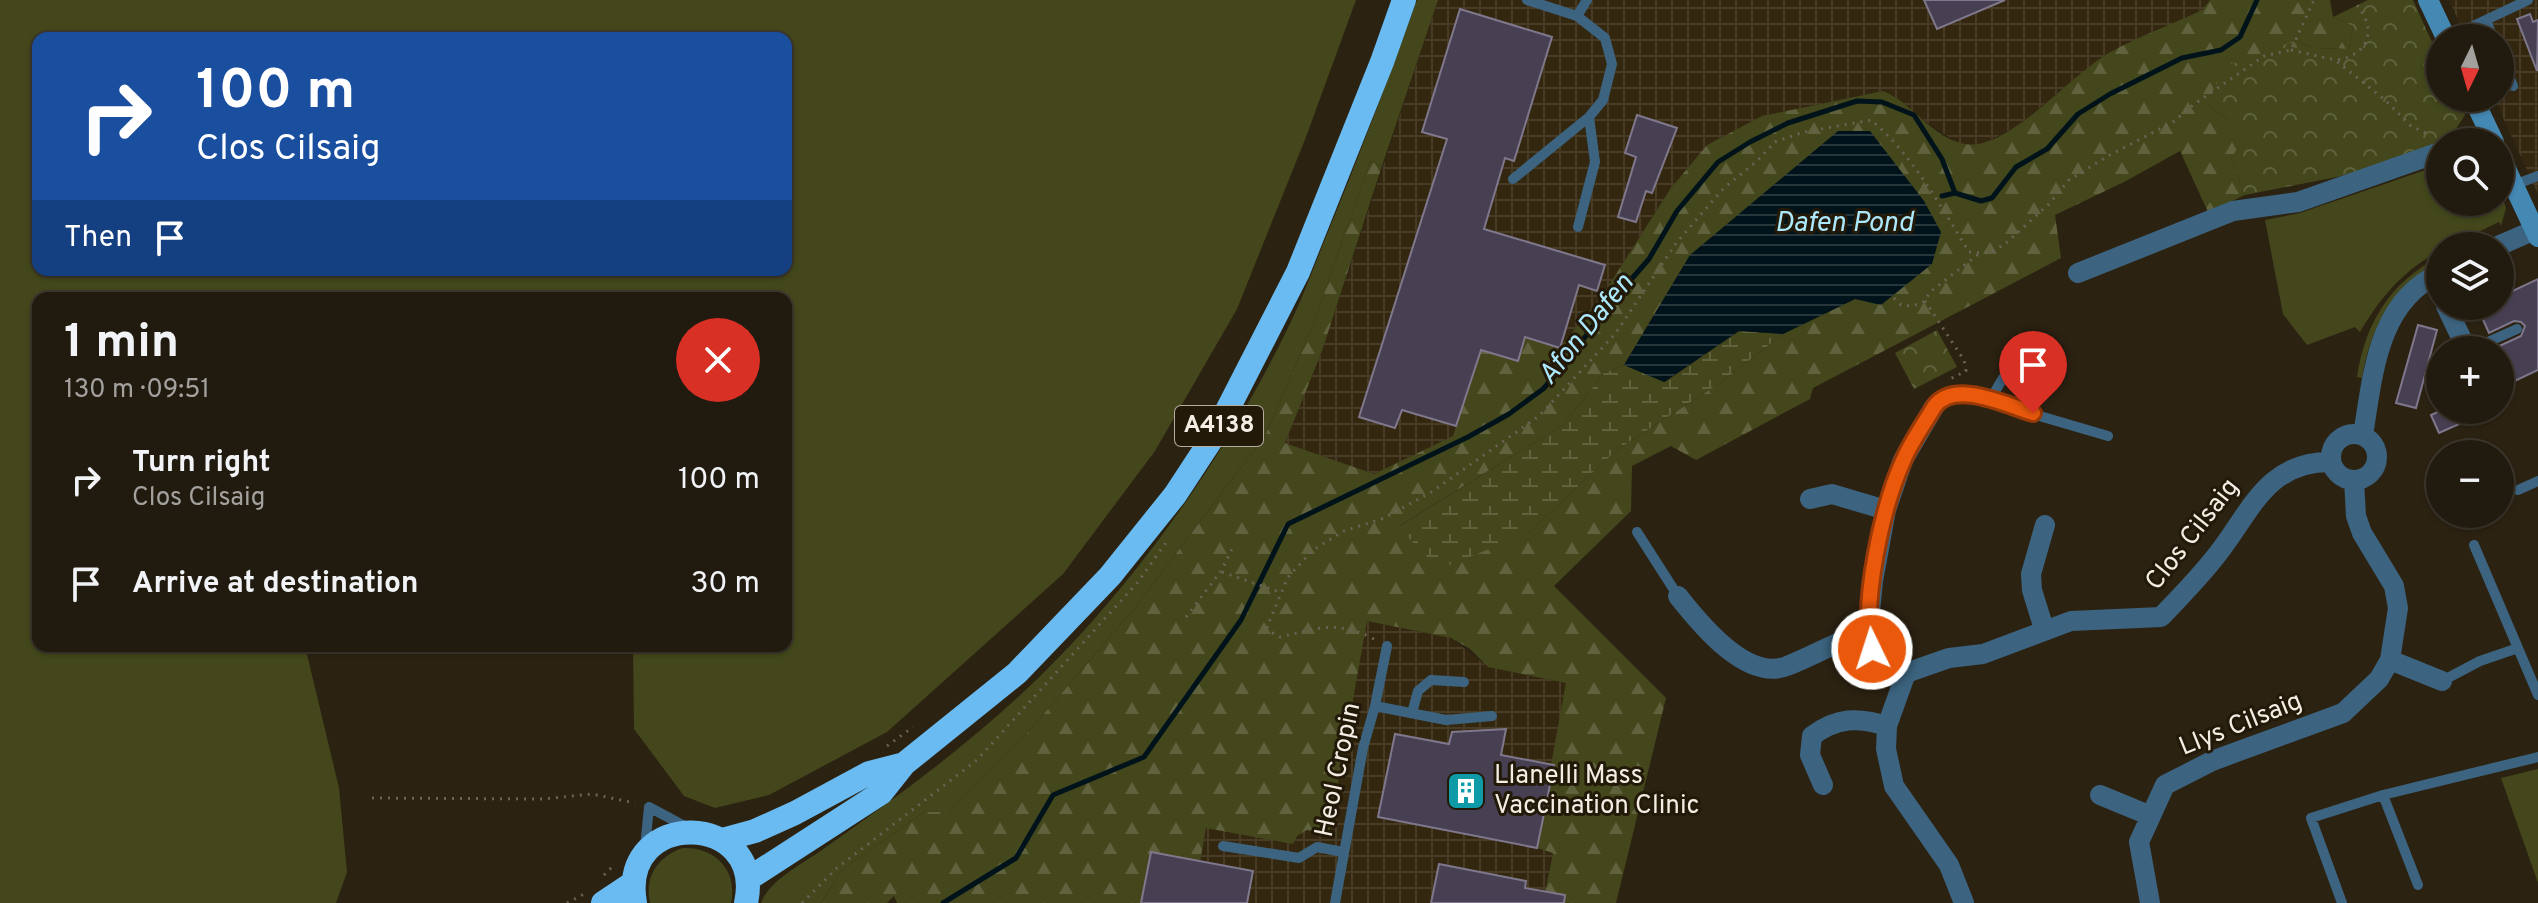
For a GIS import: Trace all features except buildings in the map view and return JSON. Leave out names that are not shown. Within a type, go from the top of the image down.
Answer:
[{"type":"highway","name":"A4138","points":[[747,891],[881,793],[904,764],[958,723],[1047,644],[1110,576],[1175,495],[1215,434],[1298,272],[1404,0]]},
{"type":"highway","name":"A4138","points":[[722,840],[755,831],[795,813],[869,773],[904,764]]},
{"type":"highway","points":[[596,892],[634,893],[637,867],[645,853],[667,836],[694,831],[722,840],[734,850],[743,864],[747,891]]},
{"type":"street","points":[[2428,0],[2440,24]]},
{"type":"street","points":[[2078,273],[2233,211],[2298,202],[2426,152]]},
{"type":"street","points":[[2514,185],[2536,233],[2514,241]]},
{"type":"street","points":[[2363,435],[2375,358],[2387,325],[2405,299],[2426,288]]},
{"type":"street","points":[[1934,407],[1903,460],[1886,510],[1873,581],[1868,632],[1872,649],[1892,672],[1906,673],[1887,726],[1886,749],[1894,786],[1949,865],[1964,903]]},
{"type":"street","points":[[2348,434],[2363,435],[2377,451],[2376,465],[2367,476],[2354,480],[2339,475],[2331,462],[2332,448],[2348,434]]},
{"type":"street","name":"Clos Cilsaig","points":[[1906,673],[1949,658],[1983,654],[2071,621],[2161,617],[2213,561],[2266,485],[2302,465],[2331,462]]},
{"type":"street","name":"Llys Cilsaig","points":[[2150,903],[2139,842],[2165,785],[2212,761],[2343,713],[2379,679],[2390,660],[2398,608],[2394,586],[2359,524],[2353,500],[2354,480]]},
{"type":"street","points":[[1810,499],[1832,494],[1886,510]]},
{"type":"street","points":[[2044,629],[2032,590],[2031,574],[2045,525]]},
{"type":"street","points":[[1678,596],[1701,625],[1752,666],[1784,668],[1843,638],[1868,632]]},
{"type":"street","points":[[2390,660],[2442,681]]},
{"type":"street","points":[[1823,785],[1810,755],[1812,736],[1826,726],[1851,718],[1887,726]]},
{"type":"street","points":[[2100,795],[2151,816]]},
{"type":"lane","points":[[1513,179],[1589,117],[1603,100],[1612,64],[1605,38],[1577,16],[1527,0]]},
{"type":"lane","points":[[1577,16],[1587,0]]},
{"type":"lane","points":[[2477,24],[2528,0]]},
{"type":"lane","points":[[2486,20],[2488,24]]},
{"type":"lane","points":[[1578,227],[1595,162],[1589,117]]},
{"type":"lane","points":[[2514,185],[2538,176]]},
{"type":"lane","points":[[2501,336],[2517,329]]},
{"type":"lane","points":[[1990,400],[2003,378],[2056,349]]},
{"type":"lane","points":[[1934,407],[1938,400],[1958,392],[2108,436]]},
{"type":"lane","points":[[2518,490],[2538,481]]},
{"type":"lane","points":[[1637,532],[1678,596]]},
{"type":"lane","points":[[2474,545],[2538,695]]},
{"type":"lane","name":"Heol Cropin","points":[[1335,903],[1363,748],[1387,646]]},
{"type":"lane","points":[[2442,681],[2480,661],[2518,648]]},
{"type":"lane","points":[[1412,713],[1418,691],[1431,680],[1464,682]]},
{"type":"lane","points":[[1375,706],[1446,720],[1492,716]]},
{"type":"lane","points":[[2342,903],[2311,818],[2383,795],[2538,757]]},
{"type":"lane","points":[[2383,795],[2418,885]]},
{"type":"lane","points":[[645,853],[649,807],[694,831]]},
{"type":"lane","points":[[1223,846],[1299,858],[1317,847],[1343,852]]},
{"type":"path","points":[[2291,50],[2314,0]]},
{"type":"path","points":[[1387,646],[1370,636],[1343,628],[1316,626],[1280,637],[1267,627],[1288,577],[1313,550],[1344,531],[1384,518],[1433,491],[1539,416],[1615,334],[1686,231],[1724,188],[1775,142],[1804,132],[1871,120],[1885,131],[1931,191],[1969,252],[1990,253],[2005,244],[2049,204],[2069,180],[2173,122],[2213,90],[2264,56],[2291,50],[2335,60],[2352,57],[2363,47],[2370,31],[2365,13],[2354,2]]},
{"type":"path","points":[[2335,60],[2426,136]]},
{"type":"path","points":[[1894,298],[1901,305],[1913,306],[1925,301],[1930,292],[1980,253]]},
{"type":"path","points":[[1925,301],[1964,360],[1966,371]]},
{"type":"path","points":[[1186,617],[1221,571],[1232,549]]},
{"type":"path","points":[[1221,571],[1282,593]]},
{"type":"path","points":[[886,747],[923,720]]},
{"type":"path","points":[[372,798],[543,799],[592,794],[649,807]]},
{"type":"path","points":[[567,903],[596,892],[617,861]]},
{"type":"shaded area","points":[[1438,0],[2210,0],[2202,10],[2105,55],[2017,126],[1979,146],[1961,144],[1883,91],[1762,116],[1707,145],[1671,188],[1604,293],[1560,347],[1518,361],[1481,350],[1453,436],[1374,474],[1285,443],[1322,351]]},
{"type":"shaded area","points":[[2449,0],[2538,0],[2538,194],[2514,142],[2514,128],[2508,128],[2500,112],[2514,112],[2514,24],[2460,24]]},
{"type":"shaded area","points":[[1366,621],[1451,638],[1488,667],[1566,683],[1538,849],[1553,852],[1543,903],[1141,903],[1151,852],[1206,827],[1293,844],[1297,836],[1307,830],[1329,833]]},
{"type":"green space","points":[[0,0],[1356,0],[1306,137],[1237,309],[1155,451],[1063,574],[887,732],[769,795],[715,808],[684,796],[634,729],[633,652],[792,652],[792,292],[32,292],[32,652],[306,652],[339,788],[347,872],[336,903],[0,903]]},
{"type":"green space","points":[[1417,0],[1438,0],[1382,166],[1370,161],[1315,320],[1265,436],[1134,609],[1024,737],[949,812],[924,812],[842,870],[821,903],[761,903],[786,874],[915,783],[1005,709],[1095,618],[1157,542],[1213,461],[1291,321]]},
{"type":"green space","points":[[2210,0],[2330,0],[2333,17],[2353,26],[2349,49],[2315,48],[2294,41],[2207,104],[2229,121],[2245,139],[2231,158],[2245,195],[2208,212],[2180,151],[2055,215],[2061,258],[1813,388],[1810,399],[1696,460],[1671,446],[1632,466],[1631,511],[1554,586],[1666,698],[1616,903],[1543,903],[1553,853],[1537,848],[1554,766],[1551,765],[1566,683],[1488,667],[1470,649],[1451,638],[1367,621],[1329,834],[1307,830],[1297,836],[1293,844],[1206,828],[1200,862],[1151,853],[1141,903],[897,903],[894,896],[887,903],[821,903],[842,870],[924,812],[949,812],[1024,737],[1134,609],[1265,436],[1315,320],[1370,161],[1382,166],[1322,351],[1285,443],[1374,474],[1453,436],[1481,350],[1518,361],[1525,337],[1560,347],[1604,293],[1671,188],[1707,145],[1762,116],[1883,91],[1894,96],[1942,135],[1965,144],[1981,143],[2018,125],[2107,54],[2202,10]],"holes":[[[1690,255],[1855,299],[1783,334],[1720,383],[1618,449],[1527,534],[1399,526],[1564,424],[1604,373],[1624,365]]]},
{"type":"green space","points":[[2368,0],[2413,0],[2426,29],[2426,112],[2464,112],[2465,115],[2456,128],[2426,128],[2426,149],[2372,170],[2245,195],[2231,158],[2244,139],[2229,121],[2207,104],[2223,67],[2294,41],[2315,48],[2349,49],[2353,26],[2333,17]]},
{"type":"green space","points":[[2426,170],[2426,216],[2504,216],[2501,226],[2499,222],[2478,232],[2426,232],[2426,259],[2394,286],[2360,332],[2355,327],[2307,345],[2283,314],[2265,220],[2300,213]]},
{"type":"green space","points":[[2426,265],[2426,270],[2409,283],[2386,310],[2371,342],[2362,378],[2357,377],[2366,339],[2383,306],[2407,278]]},
{"type":"green space","points":[[1937,330],[1957,367],[1914,389],[1895,353]]},
{"type":"green space","points":[[1739,331],[1783,334],[1720,383],[1618,449],[1527,534],[1439,569],[1398,527],[1564,424],[1604,373],[1624,365],[1665,382]]},
{"type":"green space","points":[[2538,769],[2538,883],[2501,778]]},
{"type":"green space","points":[[683,848],[705,852],[722,863],[731,881],[731,903],[650,903],[649,885],[655,869],[666,856]]},
{"type":"water","name":"Dafen Pond","points":[[1838,131],[1870,131],[1924,201],[1941,232],[1932,264],[1881,305],[1855,299],[1783,334],[1739,331],[1664,382],[1624,365],[1690,255]]},
{"type":"waterway","name":"Afon Dafen","points":[[1955,193],[1981,201],[1992,198],[2016,167],[2047,149],[2078,114],[2110,94],[2182,58],[2221,50],[2240,37],[2257,0]]},
{"type":"waterway","name":"Afon Dafen","points":[[943,903],[1016,858],[1053,795],[1144,757],[1241,620],[1288,524],[1468,437],[1509,414],[1543,389],[1649,259],[1677,211],[1718,162],[1788,123],[1857,101],[1882,102],[1914,115],[1942,159],[1955,193]]},
{"type":"waterway","points":[[1942,196],[1955,193]]},
{"type":"place","name":"Llanelli Mass Vaccination Clinic","points":[[1466,791]]},
{"type":"route","points":[[1872,649],[1868,632],[1869,613],[1886,510],[1903,460],[1938,400],[1958,392],[2033,413]]}]
